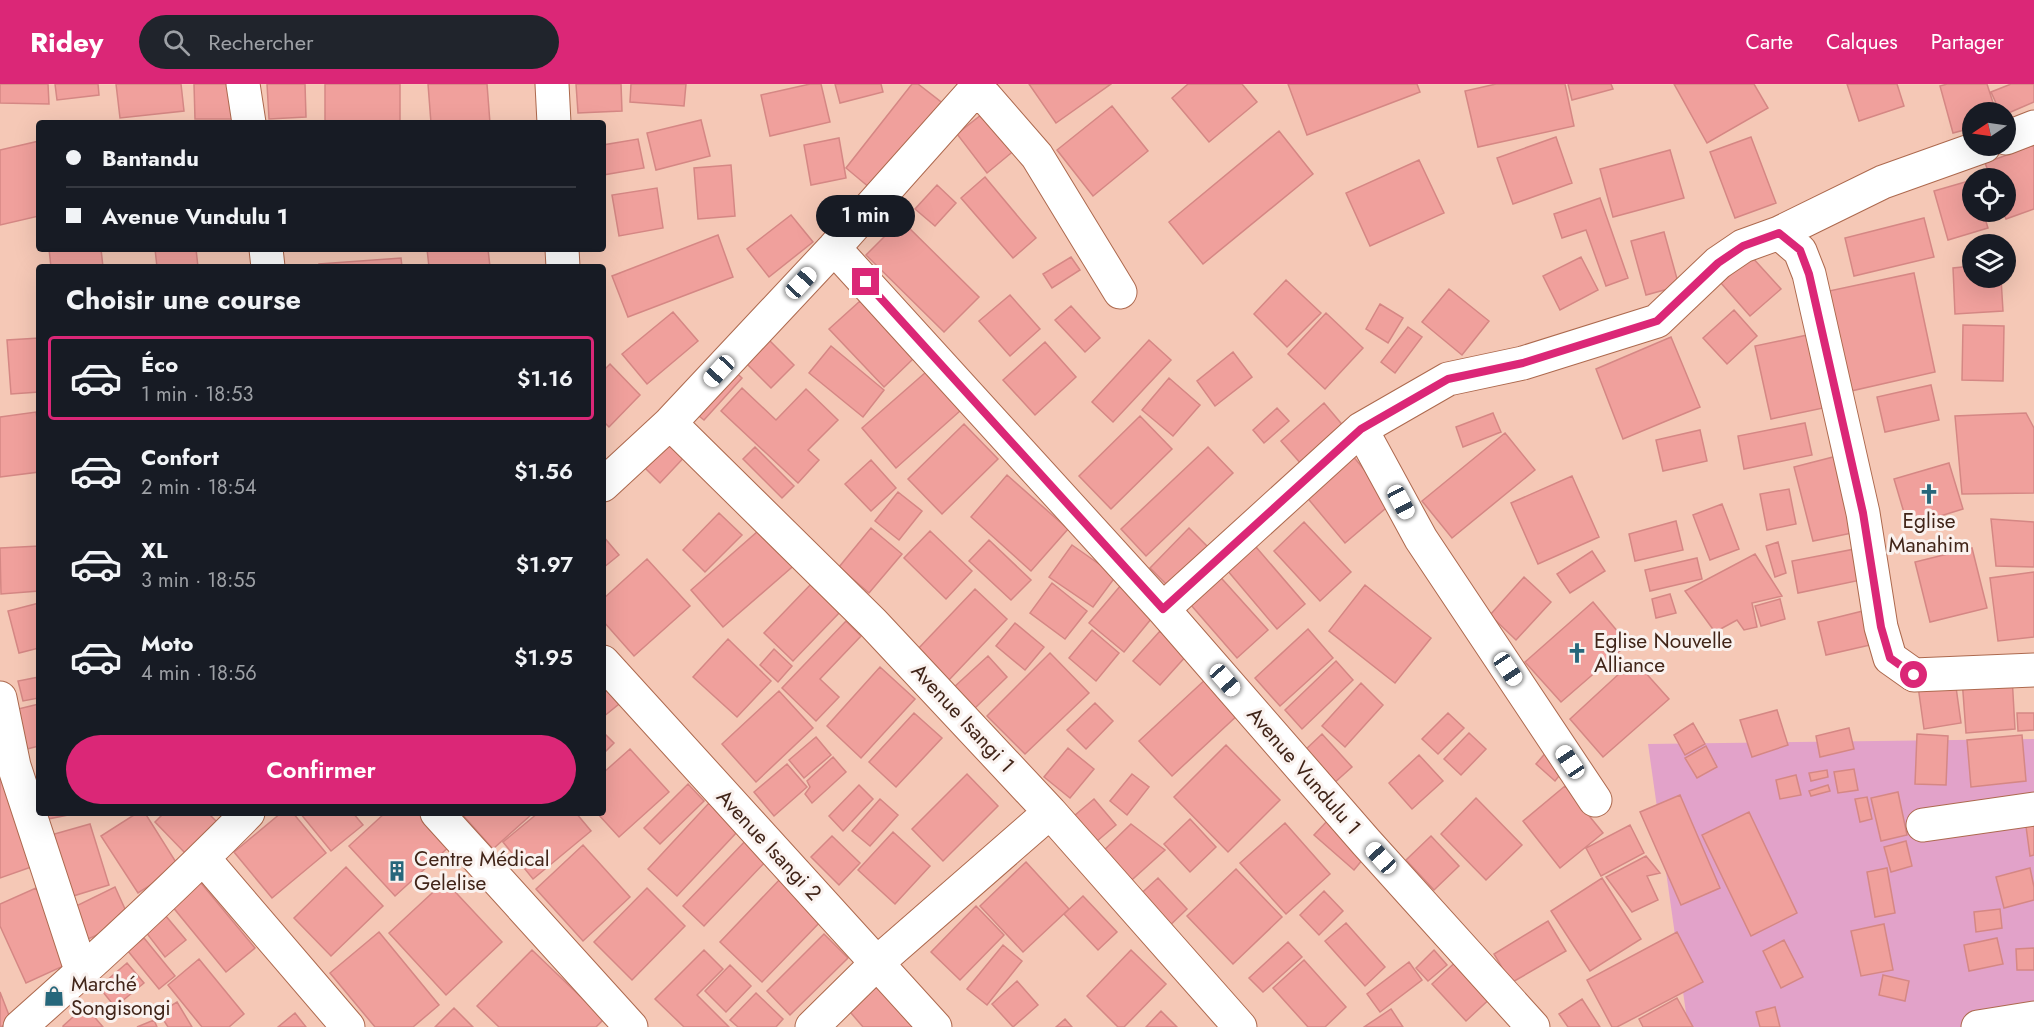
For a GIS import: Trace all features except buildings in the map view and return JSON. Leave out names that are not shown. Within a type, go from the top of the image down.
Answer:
[{"type":"street","points":[[243,84],[249,120]]},
{"type":"street","points":[[552,84],[554,120]]},
{"type":"street","points":[[606,482],[670,423],[834,248],[978,86],[1037,156],[1120,292]]},
{"type":"street","points":[[2016,134],[2034,127]]},
{"type":"street","points":[[1163,609],[1361,429],[1448,379],[1523,363],[1657,321],[1718,263],[1743,246],[1779,233],[1883,182],[1962,154]]},
{"type":"street","points":[[1779,233],[1800,250],[1809,274],[1863,513],[1881,627],[1890,658],[1914,675],[2034,670]]},
{"type":"street","name":"Avenue Vundulu 1","points":[[834,248],[1163,609],[1366,842],[1533,1027]]},
{"type":"street","name":"Avenue Isangi 1","points":[[670,423],[873,622],[1050,812],[1240,1027]]},
{"type":"street","points":[[1361,429],[1420,539],[1595,800]]},
{"type":"street","name":"Avenue Isangi 2","points":[[606,666],[935,1027]]},
{"type":"street","points":[[0,698],[7,767],[82,973]]},
{"type":"street","points":[[1923,825],[2034,809]]},
{"type":"street","points":[[812,1027],[878,963],[1050,812]]},
{"type":"street","points":[[34,1023],[82,973],[204,859],[246,816]]},
{"type":"street","points":[[440,816],[631,1027]]},
{"type":"street","points":[[204,859],[348,1027]]},
{"type":"street","points":[[1978,1027],[2034,1018]]},
{"type":"shaded area","points":[[2034,739],[2034,1027],[1688,1027],[1648,744]]},
{"type":"place","name":"Eglise Manahim","points":[[1929,494]]},
{"type":"place","name":"Eglise Nouvelle Alliance","points":[[1577,653]]},
{"type":"place","name":"Centre Médical Gelelise","points":[[397,871]]},
{"type":"place","name":"Marché Songisongi","points":[[54,996]]},
{"type":"route","points":[[866,282],[1163,609],[1361,429],[1448,379],[1523,363],[1657,321],[1718,263],[1743,246],[1779,233],[1800,250],[1809,274],[1863,513],[1881,627],[1890,658],[1914,675]]}]
